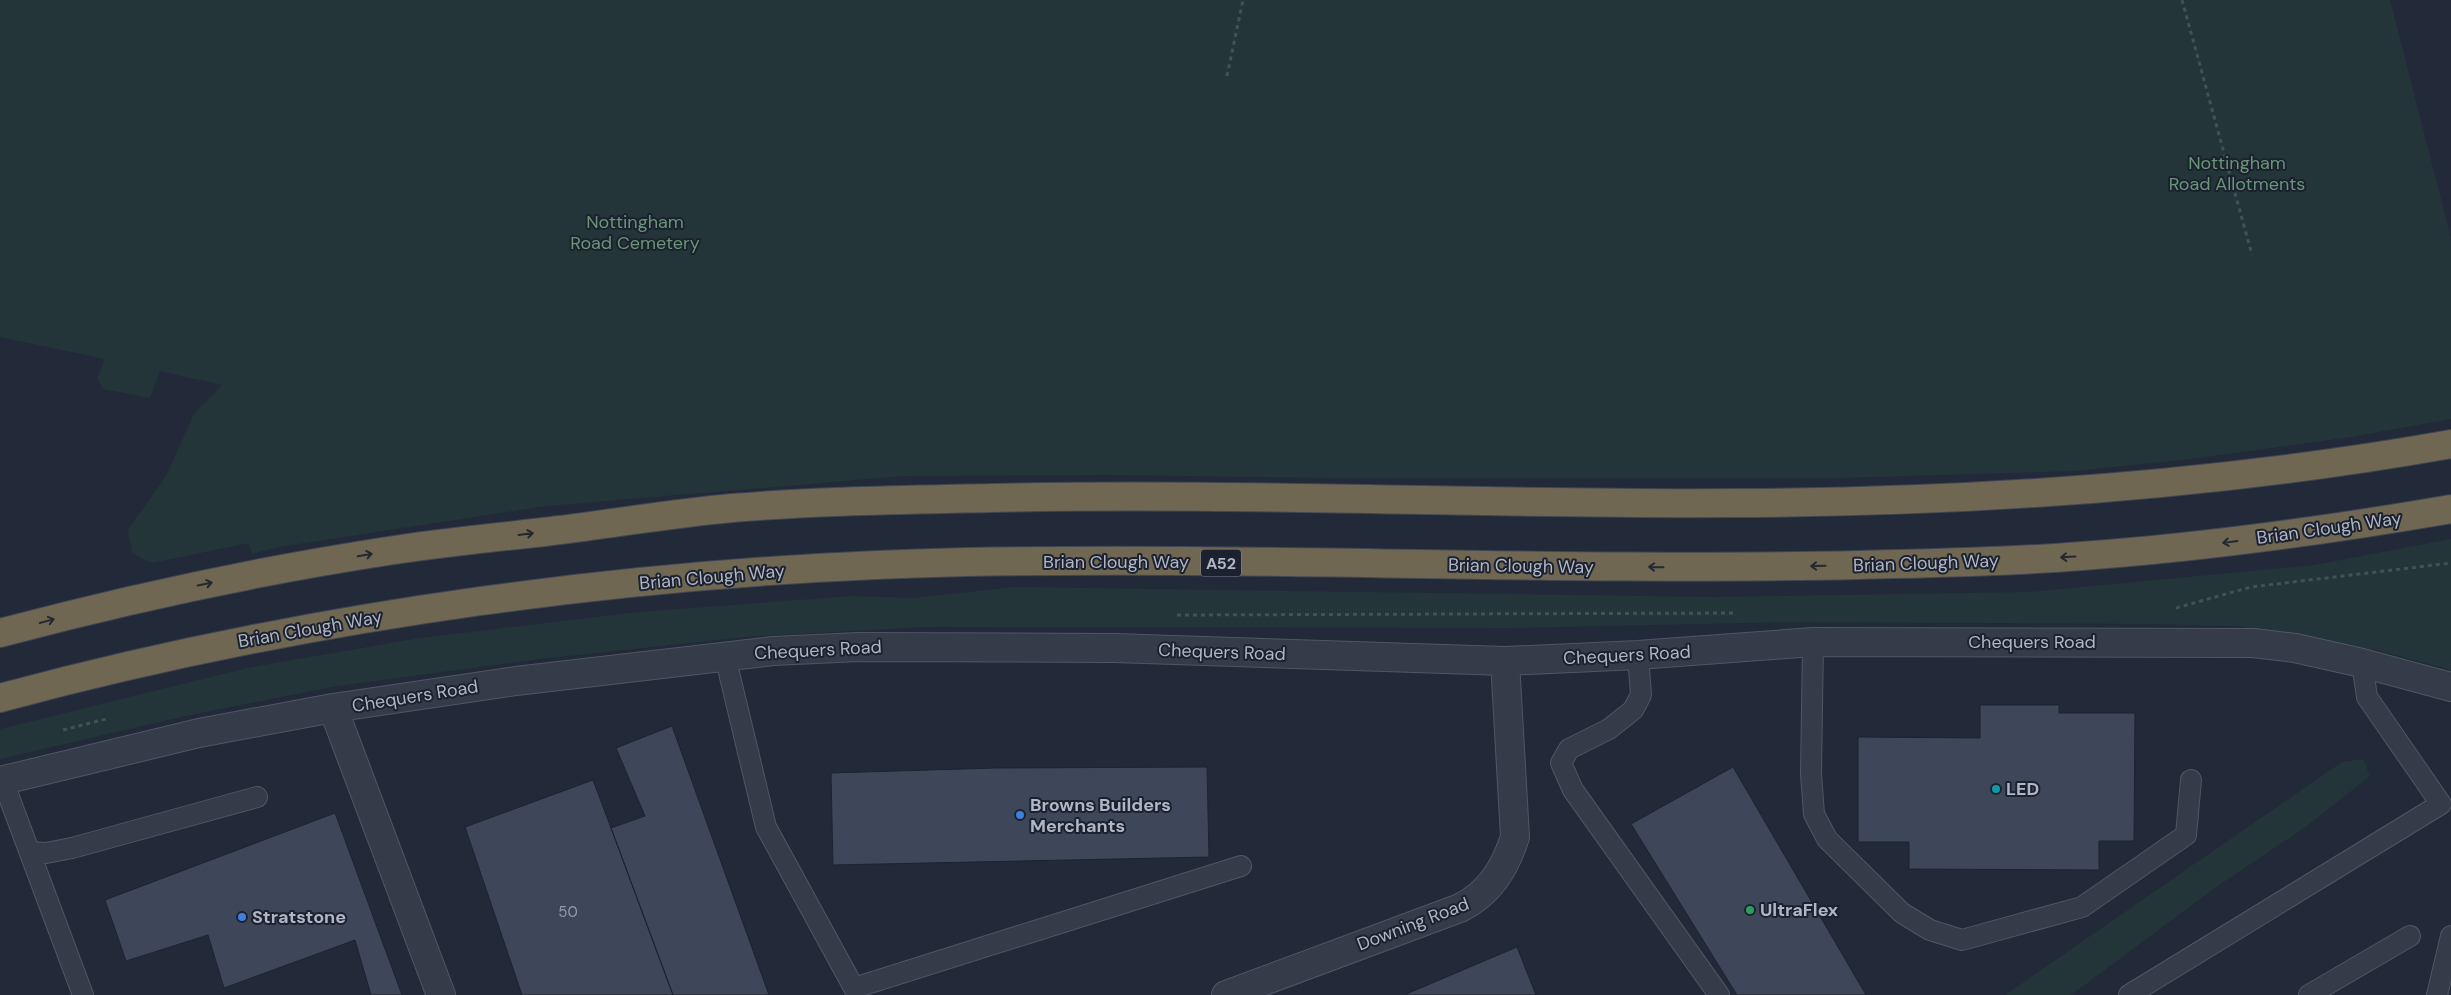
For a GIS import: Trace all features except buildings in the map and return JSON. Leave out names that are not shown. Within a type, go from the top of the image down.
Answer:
[{"type":"highway","points":[[0,633],[88,610],[243,576],[392,550],[732,508],[1092,496],[1733,503],[2017,495],[2111,489],[2231,477],[2451,444]]},
{"type":"highway","name":"Brian Clough Way","points":[[0,698],[217,646],[361,620],[498,599],[777,570],[962,562],[1080,561],[1726,568],[1954,563],[2077,557],[2193,546],[2365,524],[2451,509]]},
{"type":"street","name":"Chequers Road","points":[[1,781],[199,733],[333,708],[507,682],[725,656],[859,647],[1114,648],[1505,661],[1638,655],[1814,642],[2253,643],[2295,648],[2362,663],[2451,687]]},
{"type":"street","name":"Downing Road","points":[[1226,995],[1460,908],[1476,900],[1499,875],[1515,837],[1505,661]]},
{"type":"street","points":[[333,708],[441,995]]},
{"type":"lane","points":[[1814,642],[1811,774],[1814,814],[1828,839],[1902,913],[1930,930],[1962,940],[2082,907],[2186,835],[2191,780]]},
{"type":"lane","points":[[1638,655],[1641,694],[1633,710],[1609,730],[1569,749],[1561,763],[1573,790],[1719,995]]},
{"type":"lane","points":[[725,656],[766,827],[854,988],[1241,866]]},
{"type":"lane","points":[[2129,995],[2446,811],[2367,698],[2362,663]]},
{"type":"lane","points":[[1,781],[30,852],[83,995]]},
{"type":"lane","points":[[30,852],[46,853],[72,848],[257,796]]},
{"type":"lane","points":[[2309,995],[2410,936]]},
{"type":"lane","points":[[2437,995],[2451,936]]},
{"type":"path","points":[[1227,76],[1244,0]]},
{"type":"path","points":[[2182,0],[2252,255]]},
{"type":"path","points":[[2147,642],[2150,616],[2251,587],[2451,563]]},
{"type":"path","points":[[1176,615],[1743,612]]},
{"type":"green space","name":"Nottingham Road Cemetery","points":[[0,0],[2390,0],[2451,238],[2451,419],[2351,437],[2191,459],[2075,471],[1839,478],[904,476],[546,506],[279,547],[252,554],[249,543],[152,563],[132,553],[128,530],[166,476],[194,414],[222,385],[160,371],[150,398],[103,389],[97,378],[105,359],[0,337]]},
{"type":"green space","points":[[2451,539],[2451,670],[2377,650],[2237,626],[1798,622],[1509,628],[924,627],[745,637],[540,659],[337,686],[185,716],[0,759],[0,729],[252,667],[420,638],[639,612],[852,596],[913,598],[1015,587],[1711,597],[2030,592],[2314,565]]},
{"type":"green space","points":[[2363,759],[2370,776],[2304,828],[2212,890],[2071,995],[2005,995],[2342,762]]},
{"type":"place","name":"LED","points":[[1996,789]]},
{"type":"place","name":"Browns Builders Merchants","points":[[1020,815]]},
{"type":"place","name":"UltraFlex","points":[[1750,910]]},
{"type":"place","name":"Stratstone","points":[[242,917]]},
{"type":"park label","name":"Nottingham Road Allotments","points":[[2237,173]]}]
